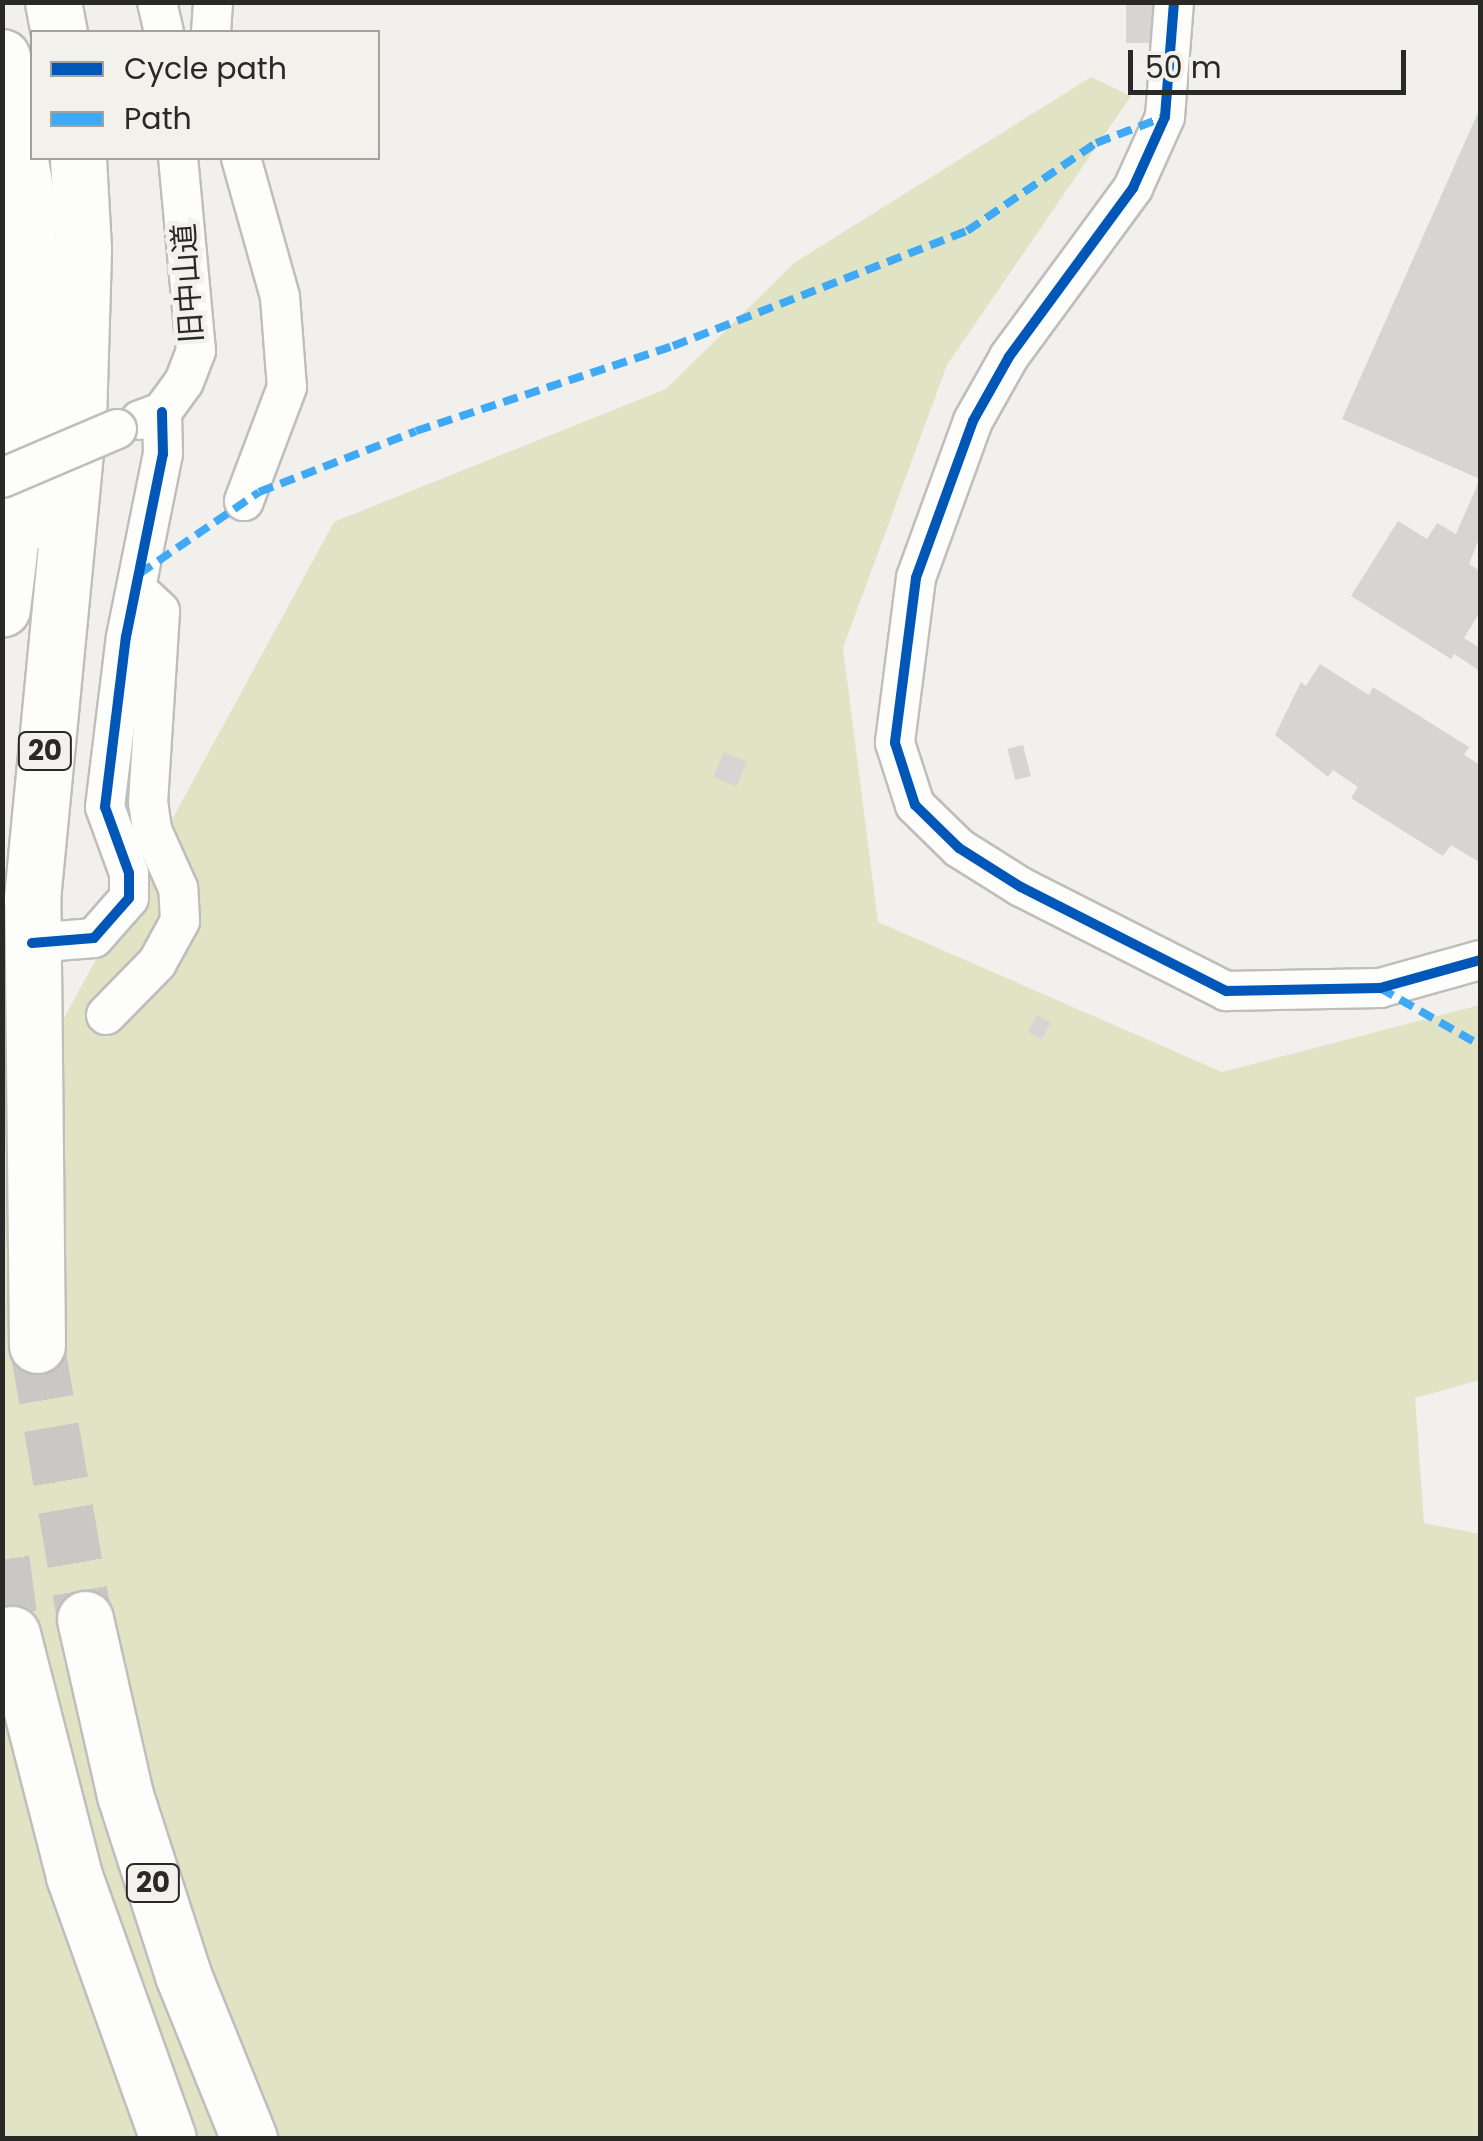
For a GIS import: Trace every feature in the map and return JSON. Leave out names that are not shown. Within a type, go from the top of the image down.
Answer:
[{"type":"highway","points":[[30,2],[36,30]]},
{"type":"highway","points":[[53,2],[60,30]]},
{"type":"highway","points":[[2,58],[26,194],[10,418],[2,609]]},
{"type":"highway","points":[[10,418],[43,390],[58,317],[55,160]]},
{"type":"highway","name":"20","points":[[37,1345],[32,1186],[32,943],[55,621],[78,420],[83,248],[78,160]]},
{"type":"highway","points":[[10,418],[38,526],[18,733],[11,1076],[32,1186]]},
{"type":"highway","name":"20","points":[[86,1618],[125,1795],[183,1975],[249,2138]]},
{"type":"highway","name":"20","points":[[12,1634],[74,1876],[168,2138]]},
{"type":"street","points":[[157,2],[164,30]]},
{"type":"street","points":[[211,30],[213,2]]},
{"type":"street","points":[[1174,2],[1165,117],[1134,188],[1010,357],[974,421],[916,578],[895,742],[915,806],[959,848],[1020,887],[1226,990],[1380,988],[1480,960]]},
{"type":"street","name":"旧中山道","points":[[162,412],[184,382],[196,351],[178,160]]},
{"type":"street","points":[[242,160],[280,298],[287,387],[244,501]]},
{"type":"street","points":[[2,478],[162,412],[163,454],[136,589],[104,807],[129,873],[129,898],[94,938],[32,943]]},
{"type":"street","points":[[106,1015],[158,963],[180,921],[178,888],[152,830],[148,803],[160,611],[136,589]]},
{"type":"green space","points":[[1091,77],[1131,96],[947,365],[843,648],[878,922],[1222,1072],[1480,1005],[1480,1380],[1415,1398],[1424,1523],[1480,1534],[1480,2138],[3,2138],[3,1130],[334,522],[666,389],[794,263]]},
{"type":"building","points":[[1126,2],[1155,2],[1155,43],[1126,43]]},
{"type":"building","points":[[1480,108],[1480,479],[1342,419]]},
{"type":"building","points":[[1480,479],[1480,536],[1469,564],[1480,571],[1480,612],[1464,638],[1480,648],[1480,671],[1454,654],[1451,659],[1351,596],[1398,521],[1427,539],[1437,523],[1456,534]]},
{"type":"building","points":[[1320,664],[1369,695],[1373,687],[1469,747],[1464,755],[1480,765],[1479,862],[1451,845],[1443,856],[1351,798],[1358,787],[1333,770],[1328,777],[1275,735],[1301,682],[1306,686]]},
{"type":"building","points":[[1023,745],[1031,776],[1015,780],[1007,749]]},
{"type":"building","points":[[724,752],[747,762],[736,787],[713,777]]},
{"type":"building","points":[[1037,1015],[1051,1023],[1041,1039],[1028,1031]]},
{"type":"tunnel","points":[[37,1345],[85,1619]]},
{"type":"tunnel","points":[[2,1559],[12,1634]]},
{"type":"marked path","points":[[139,574],[259,492],[416,431],[673,346],[967,231],[1096,143],[1164,117]]},
{"type":"marked path","points":[[1380,988],[1480,1045]]},
{"type":"cycle path","points":[[1174,2],[1165,117],[1133,188],[1009,357],[973,421],[916,578],[895,743],[915,805],[959,848],[1021,887],[1226,991],[1380,988],[1480,960]]},
{"type":"cycle path","points":[[32,943],[94,938],[129,898],[129,873],[105,807],[126,637],[163,454],[162,412]]}]
